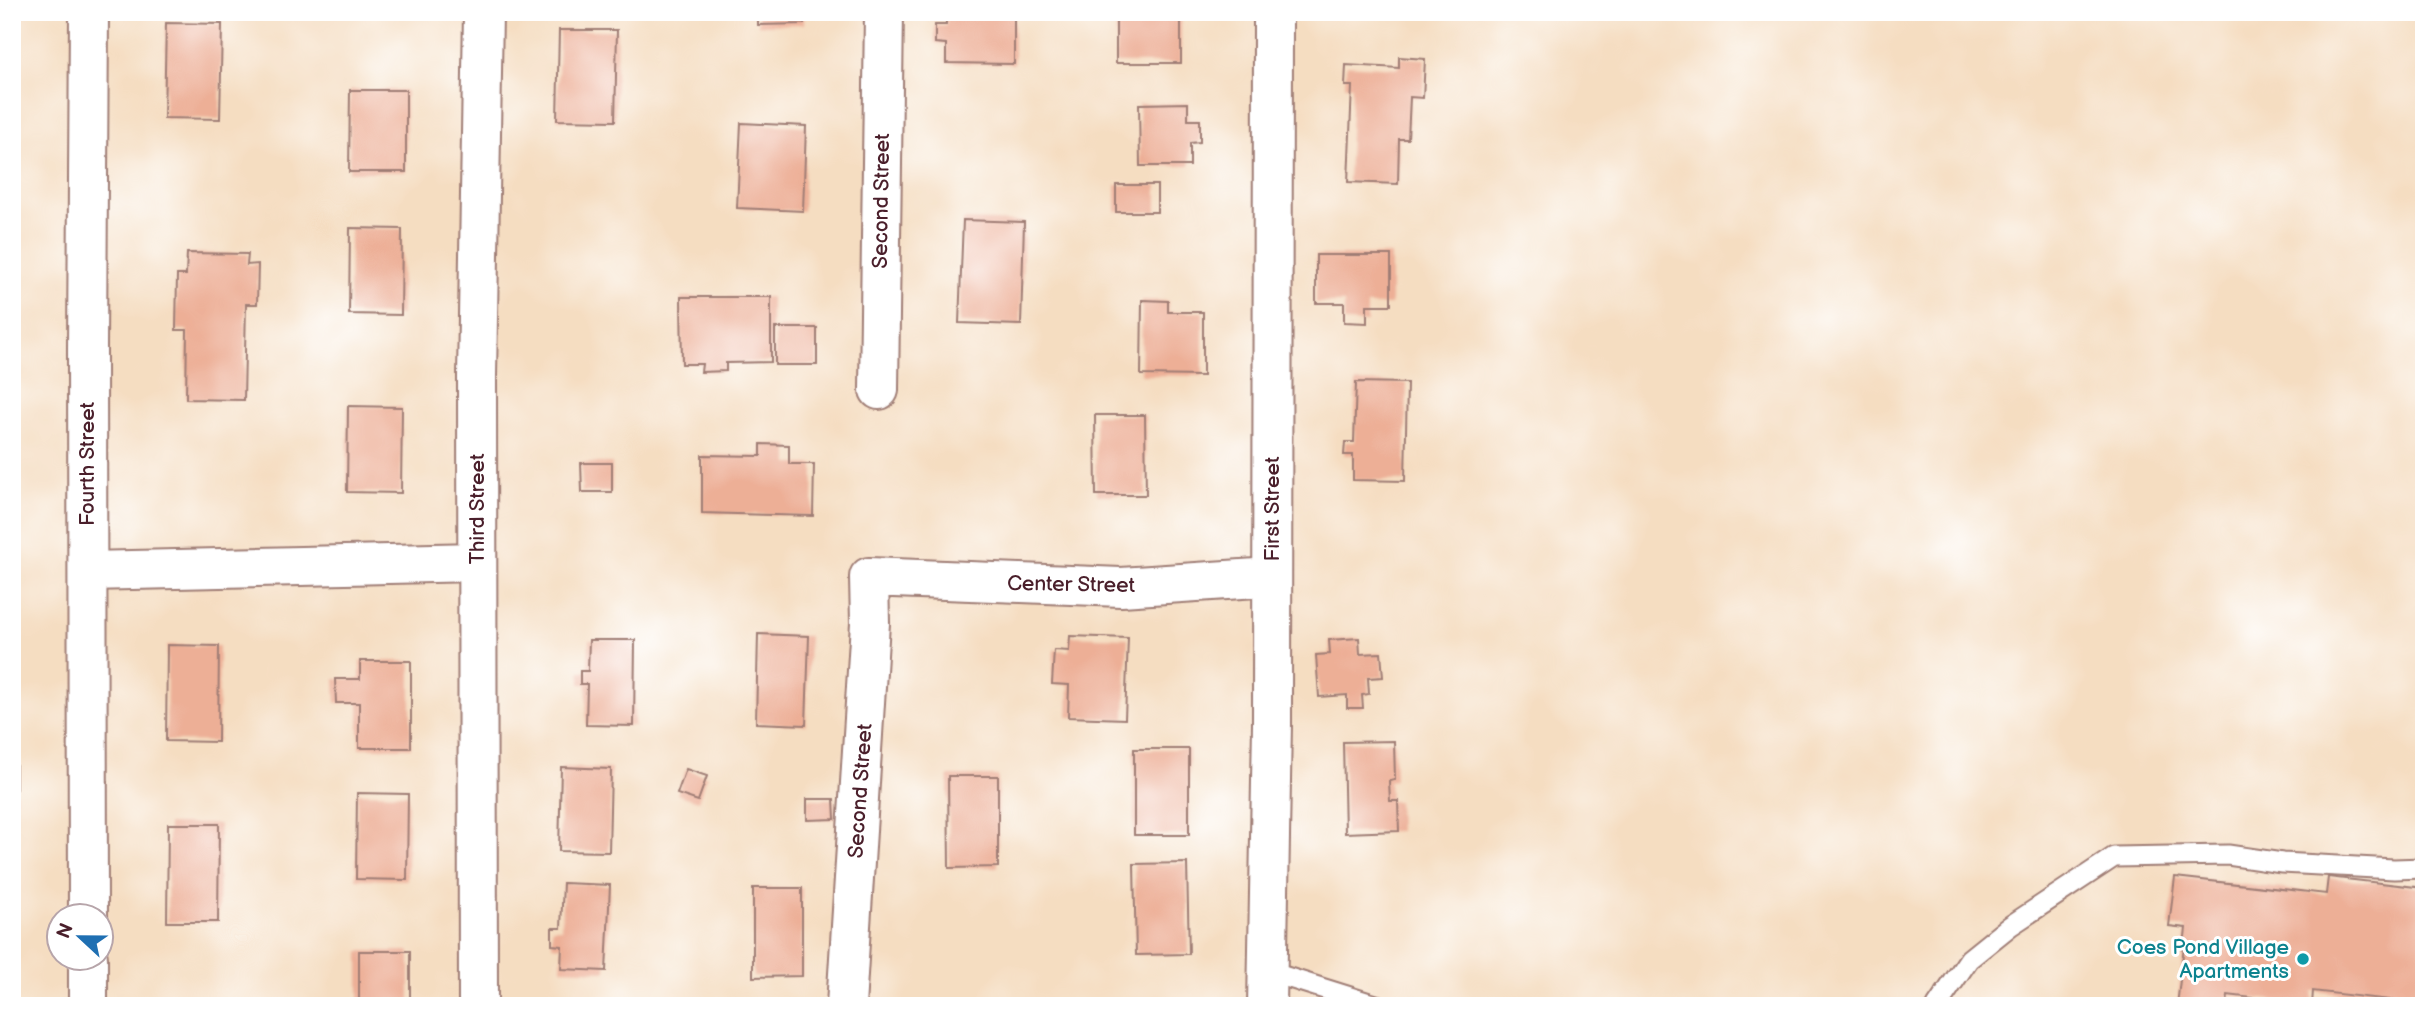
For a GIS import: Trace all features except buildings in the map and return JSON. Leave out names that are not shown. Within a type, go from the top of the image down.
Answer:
[{"type":"street","name":"Fourth Street","points":[[88,902],[89,12]]},
{"type":"street","name":"Third Street","points":[[478,1006],[477,377],[483,12]]},
{"type":"street","name":"Second Street","points":[[879,390],[884,12]]},
{"type":"street","name":"First Street","points":[[1267,988],[1272,577],[1273,12]]},
{"type":"street","points":[[88,570],[477,562]]},
{"type":"street","name":"Second Street","points":[[846,1006],[870,623],[869,576]]},
{"type":"street","name":"Center Street","points":[[869,576],[1121,587],[1272,577]]},
{"type":"street","points":[[88,972],[88,1006]]},
{"type":"lane","points":[[1937,1006],[1969,959],[2010,926],[2113,857],[2228,855],[2283,863],[2424,868]]},
{"type":"lane","points":[[1267,988],[1379,1006]]},
{"type":"place","name":"Coes Pond Village Apartments","points":[[2303,959]]}]
